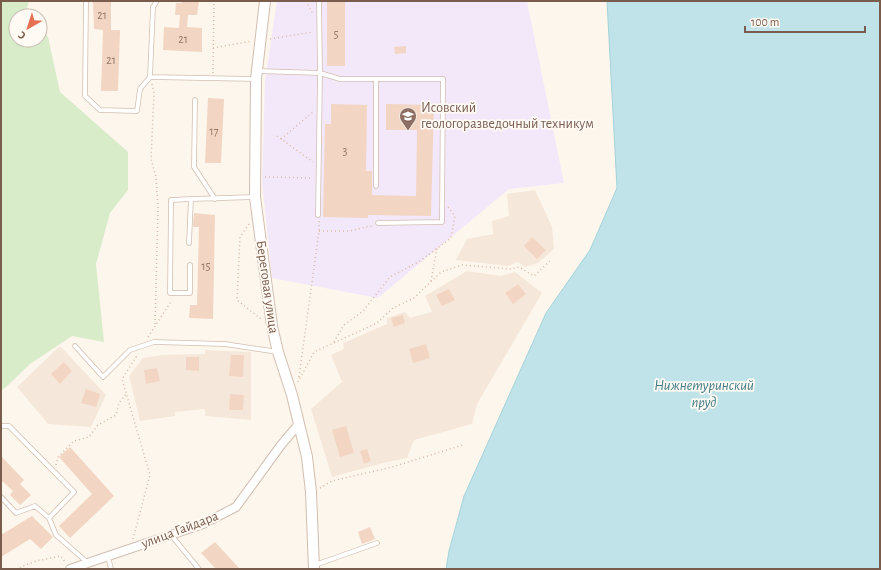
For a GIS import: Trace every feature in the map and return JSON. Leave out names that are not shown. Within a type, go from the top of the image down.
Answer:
[{"type":"street","name":"Береговая улица","points":[[262,2],[256,75],[255,197],[272,326],[278,352],[292,395],[298,425],[307,457],[311,492],[313,567]]},
{"type":"street","name":"улица Гайдара","points":[[70,569],[203,524],[236,507],[281,445],[298,425]]},
{"type":"lane","points":[[86,1],[85,96],[100,110],[137,111],[140,89],[150,77],[153,7],[157,1]]},
{"type":"lane","points":[[318,215],[320,106],[319,1]]},
{"type":"lane","points":[[150,77],[212,78],[320,73],[340,78],[443,79],[442,222],[378,223]]},
{"type":"lane","points":[[376,79],[376,186]]},
{"type":"lane","points":[[195,100],[194,168],[215,199]]},
{"type":"lane","points":[[190,265],[190,293],[170,293],[170,200],[255,197]]},
{"type":"lane","points":[[189,243],[191,199]]},
{"type":"lane","points":[[75,346],[103,377],[130,350],[154,342],[225,344],[278,352]]},
{"type":"lane","points":[[1,426],[9,426],[74,492],[49,518]]},
{"type":"lane","points":[[1,497],[16,513],[35,506],[49,518],[56,535],[88,563]]},
{"type":"lane","points":[[170,535],[199,569]]},
{"type":"lane","points":[[313,567],[377,543]]},
{"type":"lane","points":[[108,556],[111,569]]},
{"type":"path","points":[[212,78],[214,1]]},
{"type":"path","points":[[150,77],[154,93],[151,159],[156,177],[158,208],[155,327]]},
{"type":"path","points":[[281,139],[320,106]]},
{"type":"path","points":[[277,136],[319,167]]},
{"type":"path","points":[[333,343],[344,325],[363,311],[390,277],[420,261],[451,238],[455,216],[442,200]]},
{"type":"path","points":[[299,379],[319,231],[318,215]]},
{"type":"path","points":[[258,219],[249,224],[240,237],[237,300],[261,319]]},
{"type":"path","points":[[319,231],[350,231],[374,226],[378,223]]},
{"type":"path","points":[[431,281],[437,248]]},
{"type":"path","points":[[292,395],[314,352],[377,323],[393,308],[414,298],[441,272],[462,265],[511,269],[519,267],[534,276],[551,260]]},
{"type":"path","points":[[131,545],[150,474],[122,379],[176,293]]},
{"type":"path","points":[[54,473],[58,457],[74,441],[89,437],[98,425],[116,415],[119,403],[126,394]]},
{"type":"path","points":[[311,492],[332,481],[392,467],[463,445]]},
{"type":"shaded area","name":"Исовский геологоразведочный техникум","points":[[277,1],[527,1],[564,183],[509,189],[378,298],[272,278],[262,181],[265,81]]},
{"type":"shaded area","points":[[535,190],[552,227],[554,249],[538,263],[525,267],[518,262],[508,266],[456,260],[467,239],[493,234],[492,221],[509,216],[507,194]]},
{"type":"shaded area","points":[[467,271],[501,276],[515,272],[542,293],[477,404],[472,424],[414,440],[407,458],[332,477],[311,409],[342,382],[331,355],[344,349],[343,343],[387,324],[387,318],[405,312],[410,318],[432,312],[425,296]]},
{"type":"shaded area","points":[[60,346],[106,395],[91,427],[48,424],[17,387]]},
{"type":"shaded area","points":[[205,350],[251,352],[251,420],[205,416],[205,409],[175,412],[175,416],[140,421],[129,376],[143,358],[162,355],[205,354]]},
{"type":"green space","points":[[1,1],[29,1],[27,8],[8,8],[8,48],[48,48],[48,37],[60,92],[128,152],[128,190],[110,213],[96,264],[104,342],[72,336],[30,364],[1,390]]},
{"type":"water","name":"Нижнетуринский пруд","points":[[607,1],[880,1],[880,569],[446,569],[449,551],[464,496],[546,313],[590,250],[617,188]]},
{"type":"building","points":[[93,1],[111,1],[111,30],[120,30],[118,91],[101,91],[103,30],[94,29]]},
{"type":"building","points":[[182,1],[199,1],[197,15],[188,15],[187,27],[202,28],[202,52],[163,50],[164,27],[179,28],[180,15],[175,15],[176,3],[182,3]]},
{"type":"building","points":[[327,1],[345,1],[345,66],[327,66]]},
{"type":"building","points":[[406,46],[406,53],[395,54],[394,47]]},
{"type":"building","points":[[208,98],[224,99],[221,163],[205,163]]},
{"type":"building","points":[[331,104],[367,105],[366,171],[372,171],[372,195],[416,196],[417,130],[386,130],[386,104],[434,105],[431,216],[368,215],[368,218],[323,217],[325,124],[331,124]]},
{"type":"building","points":[[194,213],[215,215],[213,319],[189,318],[190,305],[197,305],[199,227],[193,227]]},
{"type":"building","points":[[532,237],[546,250],[537,259],[524,246]]},
{"type":"building","points":[[518,284],[526,294],[513,304],[505,293]]},
{"type":"building","points":[[449,289],[455,300],[442,306],[436,295]]},
{"type":"building","points":[[403,315],[405,323],[394,327],[391,318]]},
{"type":"building","points":[[426,344],[430,358],[413,363],[409,349]]},
{"type":"building","points":[[231,355],[244,355],[243,377],[229,376]]},
{"type":"building","points":[[186,357],[199,357],[199,371],[186,370]]},
{"type":"building","points":[[64,362],[72,371],[60,384],[51,374]]},
{"type":"building","points":[[157,368],[160,381],[146,384],[144,370]]},
{"type":"building","points":[[86,389],[100,394],[96,407],[81,403]]},
{"type":"building","points":[[230,394],[244,395],[243,410],[229,410]]},
{"type":"building","points":[[346,426],[354,453],[340,457],[332,430]]},
{"type":"building","points":[[70,447],[114,496],[70,538],[59,526],[92,494],[59,457]]},
{"type":"building","points":[[367,449],[371,461],[364,464],[360,451]]},
{"type":"building","points":[[1,456],[24,480],[20,484],[31,495],[20,505],[10,495],[13,491],[1,480]]},
{"type":"building","points":[[32,516],[53,537],[41,549],[30,539],[1,557],[1,535]]},
{"type":"building","points":[[370,527],[375,539],[362,544],[358,532]]},
{"type":"building","points":[[215,542],[240,569],[216,569],[201,553]]},
{"type":"place","name":"Исовский геологоразведочный техникум","points":[[408,131]]}]
